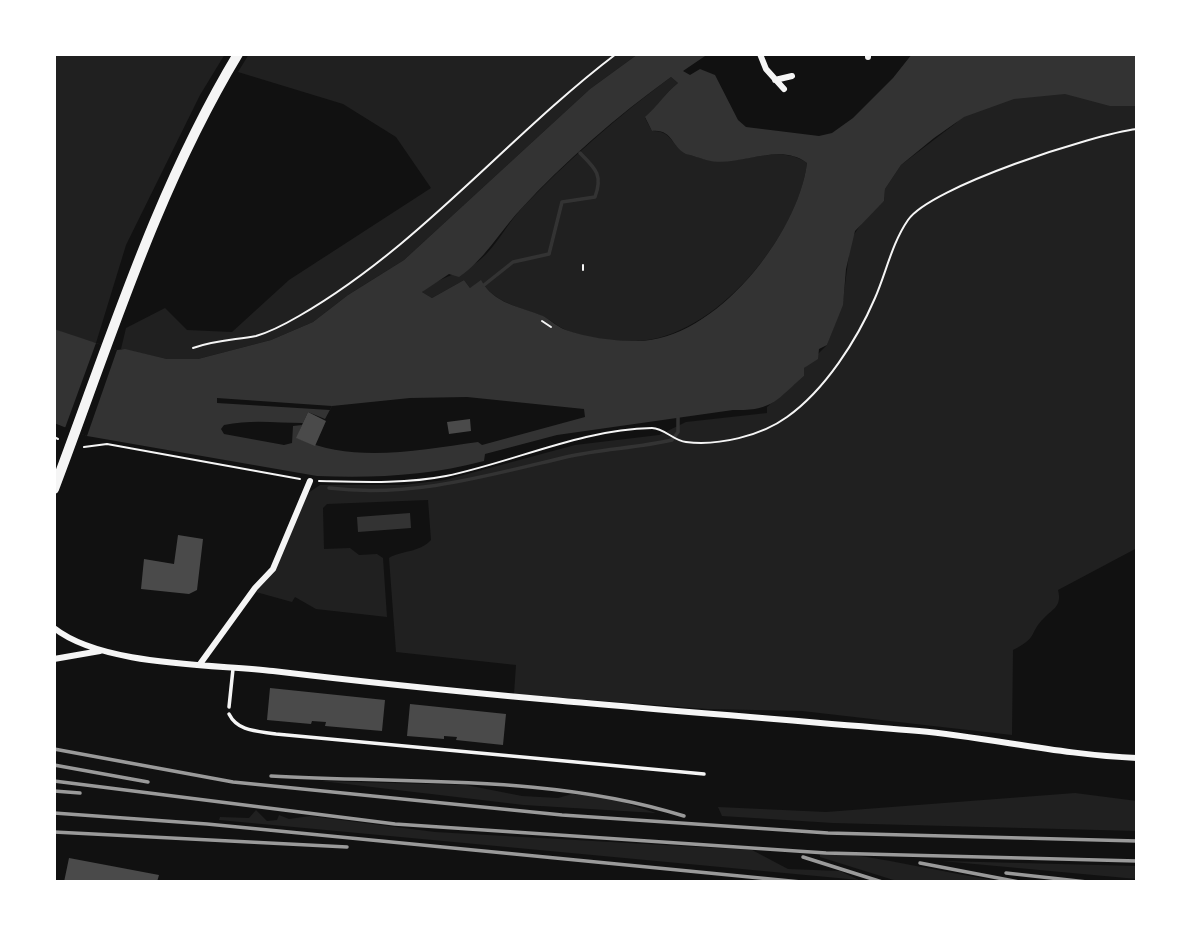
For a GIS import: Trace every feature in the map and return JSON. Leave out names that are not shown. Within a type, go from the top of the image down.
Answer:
[{"type":"main road","points":[[54,489],[141,249],[209,102],[238,54]]},
{"type":"street","points":[[760,54],[766,69],[784,89]]},
{"type":"street","points":[[775,80],[792,76]]},
{"type":"street","points":[[201,664],[259,582],[274,569],[310,481]]},
{"type":"street","points":[[54,628],[100,651]]},
{"type":"street","points":[[54,659],[100,651],[504,698],[923,732],[1013,742],[1083,755],[1137,758]]},
{"type":"lane","points":[[229,707],[233,667]]},
{"type":"lane","points":[[229,714],[234,723],[246,729],[276,734],[704,775]]},
{"type":"path","points":[[193,348],[218,339],[257,335],[299,316],[356,278],[443,208],[522,133],[615,54]]},
{"type":"path","points":[[84,447],[107,444],[310,481],[403,481],[445,476],[575,441],[628,431],[656,428],[676,439],[711,442],[741,436],[776,424],[809,398],[849,345],[875,299],[909,218],[925,204],[961,186],[1098,136],[1137,129]]},
{"type":"path","points":[[583,265],[583,270]]},
{"type":"path","points":[[542,321],[550,326],[552,320]]},
{"type":"path","points":[[54,437],[58,439]]},
{"type":"shaded area","points":[[54,54],[225,54],[200,95],[126,245],[96,343],[54,329]]},
{"type":"shaded area","points":[[249,54],[638,54],[590,89],[404,260],[348,295],[313,322],[271,340],[198,359],[167,359],[121,349],[126,328],[165,308],[187,330],[232,332],[289,280],[431,188],[396,137],[343,104],[238,72]]},
{"type":"shaded area","points":[[638,54],[708,54],[683,71],[690,75],[700,69],[715,75],[738,120],[746,127],[819,136],[832,133],[853,118],[893,78],[912,54],[1137,54],[1137,106],[1110,106],[1065,94],[1014,99],[964,117],[901,165],[885,189],[884,201],[855,231],[846,269],[843,305],[827,345],[819,349],[818,359],[804,368],[804,376],[780,398],[766,406],[557,435],[485,454],[484,461],[442,470],[360,477],[317,476],[87,436],[54,423],[54,329],[117,350],[125,349],[167,359],[198,359],[271,340],[313,322],[348,295],[404,260],[590,89]],"holes":[[[671,77],[678,83],[645,117],[652,131],[664,133],[681,151],[718,162],[783,155],[796,157],[807,163],[800,191],[787,222],[769,252],[747,280],[721,305],[693,325],[664,337],[626,341],[591,337],[563,329],[543,316],[500,299],[486,288],[481,280],[470,288],[464,280],[432,298],[422,292],[449,274],[459,277],[468,270],[555,174],[611,123]],[[467,397],[584,409],[585,417],[482,445],[478,442],[386,453],[341,451],[319,446],[297,438],[302,425],[293,426],[292,443],[284,445],[224,434],[221,429],[224,425],[245,422],[303,423],[308,412],[325,419],[332,406],[410,398]]]},
{"type":"shaded area","points":[[671,77],[678,83],[645,118],[652,131],[664,133],[681,150],[714,161],[782,155],[807,163],[800,192],[788,221],[770,251],[748,279],[722,303],[695,323],[666,336],[628,341],[599,339],[570,331],[504,301],[484,285],[470,288],[464,280],[432,298],[422,292],[481,259],[521,209],[556,174],[612,123]]},
{"type":"shaded area","points":[[1057,90],[1137,102],[1137,548],[1058,590],[1059,600],[1056,606],[1039,623],[1030,638],[1013,650],[1012,735],[802,711],[707,709],[514,694],[516,665],[396,652],[389,558],[421,547],[431,540],[428,500],[327,504],[323,508],[324,549],[350,548],[359,555],[377,554],[383,558],[387,617],[316,609],[295,597],[292,602],[256,592],[275,570],[308,493],[320,485],[403,485],[445,480],[575,445],[659,435],[686,422],[767,413],[767,407],[804,376],[804,368],[827,345],[843,300],[851,239],[863,221],[884,201],[885,189],[901,165],[956,123],[967,111],[1006,101],[1006,97]]},
{"type":"shaded area","points":[[410,513],[411,528],[358,532],[357,517]]},
{"type":"shaded area","points":[[321,781],[466,785],[522,796],[558,798],[572,794],[610,798],[656,813],[524,805]]},
{"type":"shaded area","points":[[1075,793],[1137,801],[1137,831],[833,823],[722,816],[718,807],[826,812]]},
{"type":"shaded area","points":[[256,810],[267,821],[277,820],[279,815],[289,819],[310,816],[435,832],[752,850],[788,869],[840,871],[859,880],[219,820],[220,817],[249,818]]},
{"type":"shaded area","points":[[820,851],[1006,882],[900,882],[820,857]]},
{"type":"shaded area","points":[[942,861],[1137,866],[1137,879]]},
{"type":"pier","points":[[96,343],[117,350],[87,436],[65,428]]},
{"type":"pier","points":[[217,398],[332,406],[330,410],[217,403]]},
{"type":"building","points":[[308,412],[326,421],[315,446],[296,438]]},
{"type":"building","points":[[470,419],[471,431],[449,434],[447,422]]},
{"type":"building","points":[[178,535],[203,539],[197,590],[189,594],[141,589],[144,559],[174,564]]},
{"type":"building","points":[[270,688],[385,700],[382,731],[325,726],[326,722],[312,721],[311,724],[267,720]]},
{"type":"building","points":[[410,704],[506,714],[503,745],[456,740],[457,737],[444,736],[444,739],[407,736]]},
{"type":"building","points":[[69,858],[159,875],[157,882],[64,882]]},
{"type":"waterway","points":[[484,285],[513,262],[549,254],[562,202],[595,197],[598,178],[580,153]]},
{"type":"waterway","points":[[329,488],[419,488],[477,478],[579,454],[659,443],[672,440],[678,432],[678,417]]},
{"type":"railway","points":[[54,749],[233,782],[562,815],[828,833],[1137,841]]},
{"type":"railway","points":[[54,765],[148,782]]},
{"type":"railway","points":[[271,776],[531,787],[583,793],[684,816]]},
{"type":"railway","points":[[54,781],[395,824],[826,853],[1137,861]]},
{"type":"railway","points":[[54,791],[80,793]]},
{"type":"railway","points":[[54,813],[207,824],[801,882]]},
{"type":"railway","points":[[54,832],[347,847]]},
{"type":"railway","points":[[803,857],[882,882]]},
{"type":"railway","points":[[920,863],[1019,882]]},
{"type":"railway","points":[[1006,873],[1087,882]]}]
